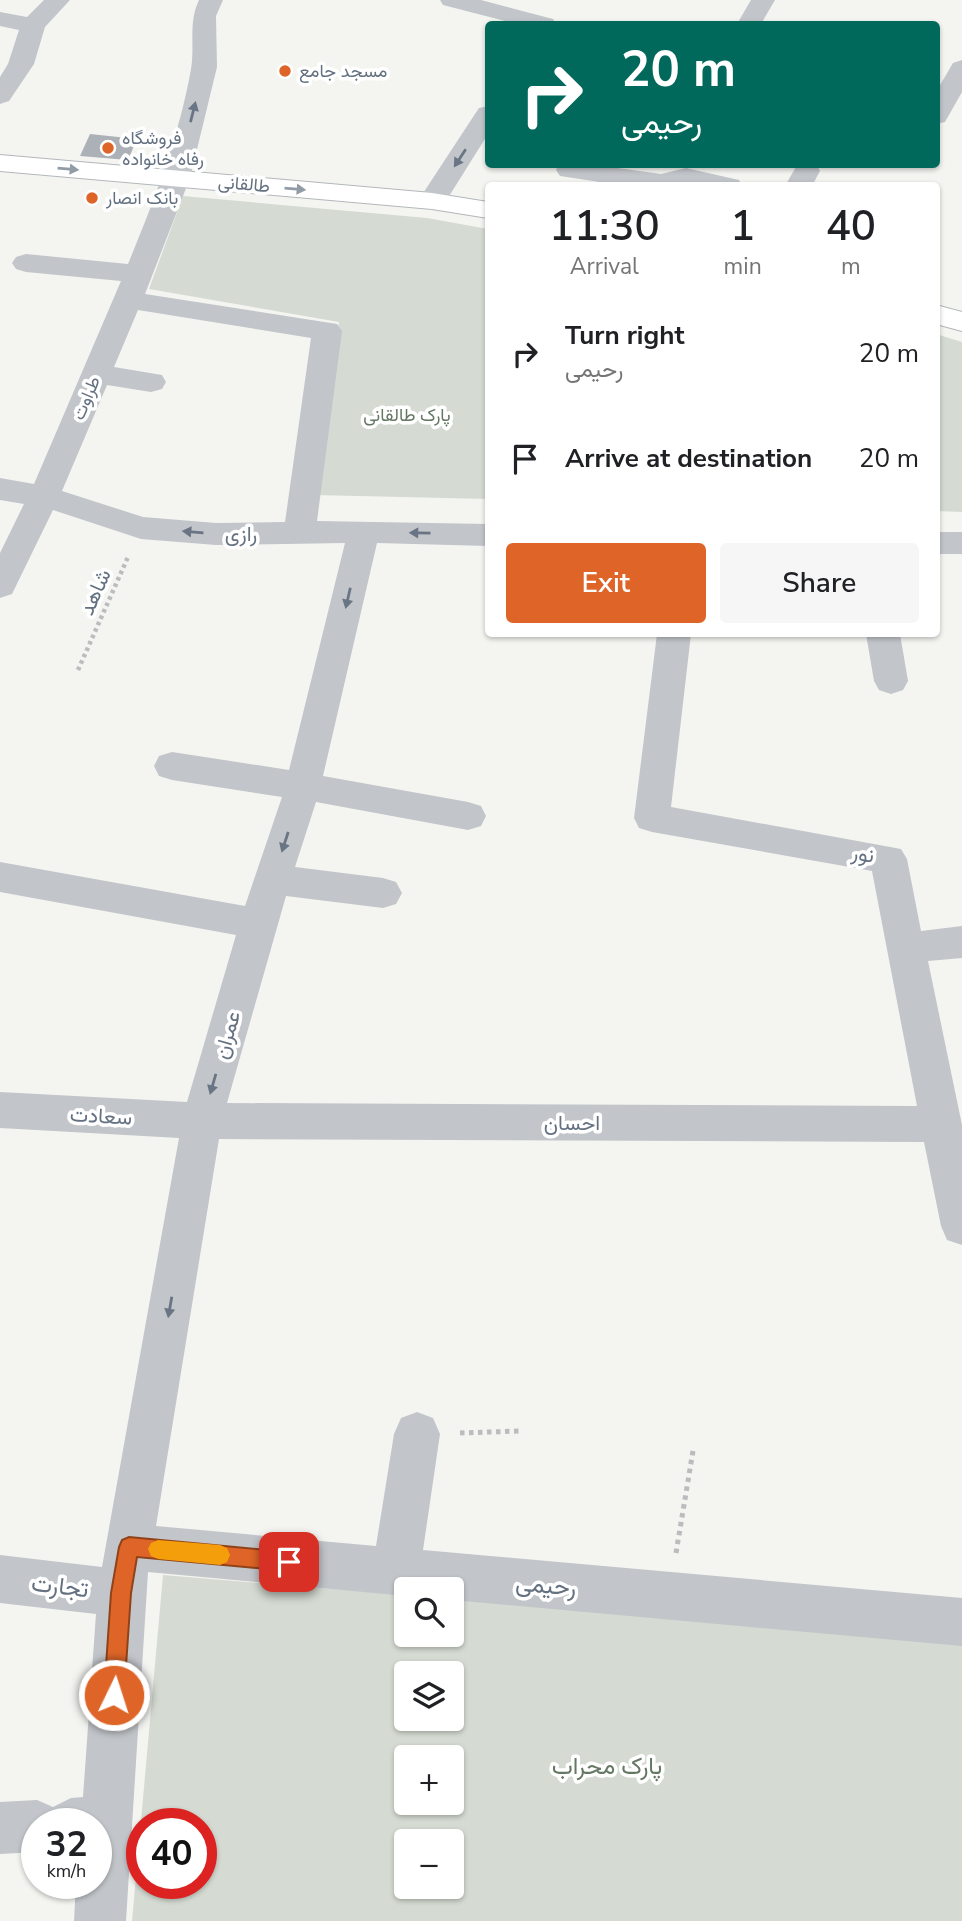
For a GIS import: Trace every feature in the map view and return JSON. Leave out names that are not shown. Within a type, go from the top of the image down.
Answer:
[{"type":"main road","name":"طالقانی","points":[[0,163],[432,201],[485,210]]},
{"type":"main road","points":[[940,315],[962,322]]},
{"type":"street","points":[[0,96],[20,64],[33,25],[58,0]]},
{"type":"street","name":"طراوت","points":[[0,586],[44,496],[97,374],[177,178],[204,67],[204,16],[211,0]]},
{"type":"street","points":[[452,0],[531,21]]},
{"type":"street","points":[[540,21],[552,0]]},
{"type":"street","points":[[755,21],[763,0]]},
{"type":"street","points":[[0,19],[33,25]]},
{"type":"street","points":[[940,109],[962,68]]},
{"type":"street","points":[[940,117],[962,121]]},
{"type":"street","points":[[432,201],[485,119]]},
{"type":"street","points":[[568,173],[643,182]]},
{"type":"street","points":[[667,182],[687,176],[713,182]]},
{"type":"street","points":[[26,263],[327,331],[299,534]]},
{"type":"street","points":[[97,374],[151,382]]},
{"type":"street","name":"رازی","points":[[0,489],[44,496],[141,528],[216,534],[364,532],[485,535]]},
{"type":"street","name":"عمران","points":[[90,1808],[121,1593],[202,1121],[258,924],[303,786],[364,532]]},
{"type":"street","points":[[940,543],[962,543]]},
{"type":"street","name":"نور","points":[[674,637],[652,818],[888,859],[960,1209]]},
{"type":"street","points":[[884,637],[891,681]]},
{"type":"street","points":[[172,766],[303,786],[467,816]]},
{"type":"street","points":[[0,877],[258,924]]},
{"type":"street","points":[[272,879],[383,893]]},
{"type":"street","points":[[906,948],[962,942]]},
{"type":"street","name":"سعادت","points":[[0,1110],[202,1121]]},
{"type":"street","name":"احسان","points":[[202,1121],[941,1124]]},
{"type":"street","points":[[396,1571],[417,1434]]},
{"type":"street","name":"رحیمی","points":[[129,1547],[962,1622]]},
{"type":"street","name":"تجارت","points":[[0,1579],[121,1593]]},
{"type":"street","points":[[0,1828],[21,1827]]},
{"type":"street","name":"عمران","points":[[97,1899],[100,1921]]},
{"type":"path","name":"شاهد","points":[[78,670],[141,528]]},
{"type":"path","points":[[417,1434],[519,1431]]},
{"type":"path","points":[[668,1596],[692,1451]]},
{"type":"green space","name":"پارک طالقانی","points":[[183,196],[427,218],[485,228],[485,499],[314,495],[339,322],[149,289]]},
{"type":"green space","points":[[940,335],[962,342],[962,512],[940,511]]},
{"type":"green space","name":"پارک محراب","points":[[163,1575],[394,1594],[394,1647],[464,1647],[464,1599],[962,1639],[962,1921],[132,1921],[134,1899],[217,1899],[217,1808],[142,1808]]},
{"type":"building","name":"فروشگاه رفاه خانواده","points":[[90,134],[137,139],[128,160],[80,156]]},
{"type":"slow traffic","points":[[158,1549],[220,1555]]},
{"type":"place","name":"مسجد جامع","points":[[285,71]]},
{"type":"place","name":"فروشگاه رفاه خانواده","points":[[108,148]]},
{"type":"place","name":"بانک انصار","points":[[92,198]]},
{"type":"route","points":[[114,1695],[121,1593],[129,1547],[289,1562]]}]
